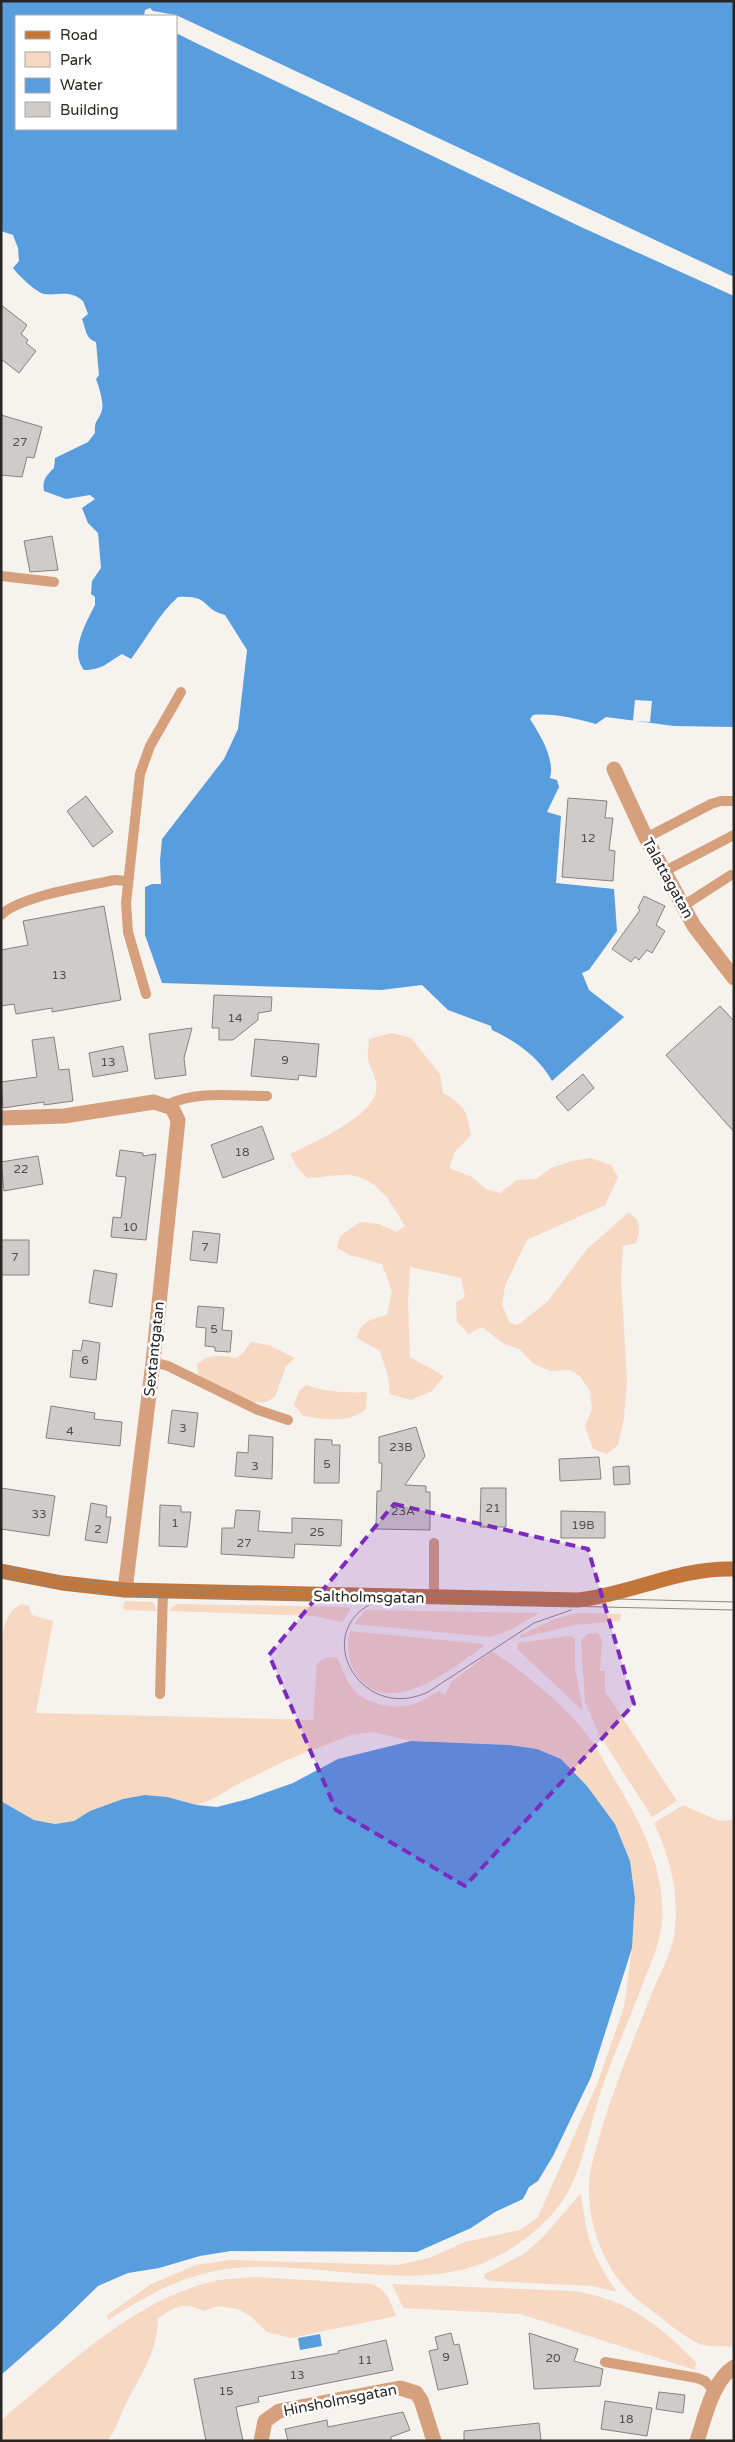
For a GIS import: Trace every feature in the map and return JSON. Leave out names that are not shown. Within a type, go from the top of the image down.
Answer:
[{"type":"street","name":"Talattagatan","points":[[614,769],[646,838],[683,906],[714,955],[734,978]]},
{"type":"street","points":[[1,1118],[64,1116],[154,1102],[169,1106]]},
{"type":"street","name":"Sextantgatan","points":[[125,1590],[153,1362],[178,1128],[176,1114],[169,1106]]},
{"type":"street","name":"Saltholmsgatan","points":[[1,1571],[62,1584],[162,1592],[578,1600],[616,1594],[701,1569],[734,1569]]},
{"type":"street","points":[[696,2441],[715,2392],[724,2375],[734,2367]]},
{"type":"street","name":"Hinsholmsgatan","points":[[261,2441],[265,2420],[280,2411],[400,2388],[416,2393],[421,2400],[434,2441]]},
{"type":"lane","points":[[1,576],[54,582]]},
{"type":"lane","points":[[146,994],[128,932],[127,881],[140,774],[150,746],[181,692]]},
{"type":"lane","points":[[646,838],[711,804],[734,800]]},
{"type":"lane","points":[[665,871],[734,836]]},
{"type":"lane","points":[[683,906],[731,875]]},
{"type":"lane","points":[[1,915],[17,905],[37,898],[115,880],[127,881]]},
{"type":"lane","points":[[169,1106],[179,1098],[267,1096]]},
{"type":"lane","points":[[153,1362],[168,1366],[258,1410],[288,1420]]},
{"type":"lane","points":[[434,1543],[434,1598]]},
{"type":"lane","points":[[160,1694],[162,1592]]},
{"type":"lane","points":[[605,2362],[698,2378],[706,2381],[715,2392]]},
{"type":"highlighted area","points":[[394,1504],[588,1549],[634,1704],[465,1886],[336,1810],[269,1655]]},
{"type":"green space","points":[[392,1033],[411,1038],[440,1074],[443,1093],[461,1105],[466,1114],[471,1135],[455,1152],[449,1168],[472,1177],[486,1189],[500,1193],[517,1180],[536,1179],[551,1168],[572,1161],[591,1158],[611,1165],[618,1177],[605,1205],[527,1240],[505,1286],[502,1305],[510,1323],[518,1325],[548,1301],[587,1249],[629,1212],[638,1221],[639,1232],[636,1243],[623,1246],[621,1279],[627,1380],[624,1418],[618,1445],[607,1454],[593,1449],[585,1426],[592,1409],[590,1391],[580,1376],[570,1370],[550,1371],[534,1364],[519,1349],[504,1344],[482,1327],[469,1334],[457,1322],[456,1302],[465,1297],[461,1278],[410,1267],[408,1302],[410,1357],[444,1376],[432,1391],[411,1400],[390,1394],[388,1376],[380,1351],[357,1338],[364,1324],[387,1315],[392,1291],[382,1264],[350,1255],[337,1248],[340,1236],[360,1222],[379,1224],[396,1232],[405,1226],[395,1209],[377,1187],[350,1175],[307,1178],[297,1167],[290,1154],[339,1129],[363,1111],[372,1101],[377,1088],[368,1059],[369,1039]]},
{"type":"green space","points":[[251,1342],[269,1345],[295,1358],[286,1366],[275,1397],[265,1402],[247,1400],[230,1393],[198,1374],[197,1364],[202,1360],[211,1356],[236,1358],[243,1353]]},
{"type":"green space","points":[[306,1385],[336,1392],[367,1392],[366,1409],[359,1414],[344,1419],[303,1416],[294,1405],[299,1391]]},
{"type":"green space","points":[[125,1601],[153,1602],[157,1611],[125,1610],[123,1606]]},
{"type":"green space","points":[[22,1604],[29,1606],[32,1615],[53,1621],[36,1713],[313,1720],[317,1663],[328,1657],[337,1658],[348,1682],[365,1699],[381,1705],[406,1706],[417,1703],[439,1691],[445,1695],[451,1682],[492,1651],[539,1686],[582,1728],[630,1806],[648,1842],[659,1881],[662,1901],[662,1922],[654,1954],[597,2104],[583,2156],[574,2180],[562,2202],[538,2229],[498,2256],[469,2268],[437,2274],[404,2276],[268,2267],[219,2270],[185,2279],[169,2286],[139,2301],[108,2320],[107,2315],[151,2284],[196,2265],[230,2260],[397,2265],[429,2258],[465,2242],[520,2230],[538,2217],[597,2084],[624,2007],[632,1948],[635,1898],[630,1861],[615,1824],[587,1786],[561,1759],[537,1749],[509,1745],[411,1741],[372,1732],[351,1735],[287,1760],[236,1785],[215,1798],[197,1805],[167,1797],[90,1811],[74,1821],[55,1824],[34,1820],[1,1801],[1,1640],[10,1614]]},
{"type":"green space","points":[[178,1604],[344,1607],[350,1608],[350,1611],[342,1622],[313,1616],[170,1611],[171,1608]]},
{"type":"green space","points":[[365,1610],[539,1613],[510,1630],[491,1637],[354,1624]]},
{"type":"green space","points":[[578,1613],[621,1614],[620,1621],[574,1625],[521,1638],[519,1636],[554,1619]]},
{"type":"green space","points":[[350,1631],[483,1644],[484,1646],[456,1666],[423,1685],[405,1691],[388,1693],[373,1689],[355,1673],[349,1656],[348,1643]]},
{"type":"green space","points":[[598,1633],[602,1640],[600,1671],[605,1671],[605,1691],[677,1801],[652,1817],[599,1734],[585,1702],[581,1640],[587,1634]]},
{"type":"green space","points":[[568,1636],[575,1638],[575,1668],[583,1711],[517,1649],[518,1643]]},
{"type":"green space","points":[[683,1805],[719,1821],[734,1820],[734,2347],[707,2346],[698,2343],[675,2329],[634,2296],[611,2269],[603,2253],[596,2236],[589,2201],[591,2170],[606,2113],[652,1993],[668,1958],[674,1936],[676,1907],[673,1878],[654,1823]]},
{"type":"green space","points":[[581,2193],[585,2222],[592,2246],[602,2268],[617,2292],[592,2286],[490,2281],[484,2278],[485,2274],[524,2254],[543,2237]]},
{"type":"green space","points":[[255,2277],[372,2284],[385,2293],[396,2316],[291,2338],[267,2332],[249,2315],[237,2309],[218,2306],[204,2311],[191,2306],[180,2306],[158,2318],[155,2342],[151,2353],[115,2429],[107,2441],[1,2441],[1,2421],[7,2415],[103,2336],[129,2319],[156,2303],[184,2290],[219,2280]]},
{"type":"green space","points":[[392,2284],[574,2291],[594,2295],[627,2307],[655,2325],[696,2362],[695,2370],[520,2314],[403,2308]]},
{"type":"water","points":[[1,1],[734,1],[734,727],[674,726],[606,717],[596,724],[549,715],[533,715],[530,719],[549,755],[550,778],[557,780],[559,787],[547,812],[561,816],[556,883],[614,889],[617,931],[589,970],[582,973],[589,990],[624,1017],[552,1081],[534,1057],[519,1045],[492,1030],[491,1026],[448,1010],[422,985],[381,990],[162,983],[145,935],[145,887],[152,884],[161,884],[160,861],[162,839],[224,759],[238,729],[247,650],[225,615],[196,598],[178,597],[159,619],[131,659],[122,654],[100,667],[84,670],[78,654],[80,637],[95,605],[95,597],[91,594],[92,581],[101,568],[98,533],[88,523],[82,508],[95,499],[90,495],[66,499],[44,491],[44,481],[54,468],[55,458],[88,442],[95,433],[96,422],[101,414],[102,407],[101,395],[96,379],[99,375],[96,342],[88,336],[85,330],[82,319],[88,314],[83,301],[78,297],[68,294],[41,293],[27,283],[13,268],[19,261],[18,248],[13,235],[1,231]]},
{"type":"water","points":[[411,1741],[509,1745],[537,1749],[561,1759],[587,1786],[615,1824],[630,1861],[635,1898],[632,1948],[591,2077],[553,2156],[538,2181],[529,2187],[523,2199],[495,2212],[471,2228],[417,2252],[231,2251],[200,2256],[159,2268],[128,2273],[98,2286],[58,2325],[1,2375],[1,1801],[34,1820],[55,1824],[74,1821],[90,1811],[123,1799],[145,1795],[167,1797],[197,1805],[217,1807],[248,1799],[293,1783],[338,1759]]},
{"type":"water","points":[[320,2334],[322,2346],[300,2350],[298,2338]]},
{"type":"pier","points":[[150,8],[153,11],[176,15],[144,15],[145,10]]},
{"type":"pier","points":[[178,16],[734,277],[734,296],[581,227],[178,34]]},
{"type":"pier","points":[[635,700],[652,701],[650,722],[633,721]]},
{"type":"building","points":[[1,305],[27,325],[21,334],[28,340],[26,343],[36,351],[19,373],[1,359]]},
{"type":"building","points":[[1,415],[42,427],[34,458],[27,457],[22,477],[1,475]]},
{"type":"building","points":[[52,536],[58,570],[30,572],[24,541]]},
{"type":"building","points":[[86,796],[113,832],[93,847],[67,811]]},
{"type":"building","points":[[568,798],[607,801],[605,818],[613,818],[609,850],[615,851],[613,881],[562,877]]},
{"type":"building","points":[[644,896],[665,906],[656,925],[665,931],[652,953],[647,950],[639,960],[635,957],[631,962],[612,949],[640,910],[638,908]]},
{"type":"building","points":[[104,906],[121,1000],[52,1012],[52,1008],[16,1014],[14,1004],[1,1006],[1,950],[28,945],[23,921]]},
{"type":"building","points":[[214,995],[272,997],[271,1011],[258,1013],[258,1020],[233,1040],[219,1040],[219,1028],[212,1028]]},
{"type":"building","points":[[720,1006],[734,1021],[734,1132],[666,1055]]},
{"type":"building","points":[[192,1028],[184,1058],[186,1075],[155,1079],[149,1034]]},
{"type":"building","points":[[54,1037],[59,1070],[69,1069],[73,1101],[44,1105],[44,1102],[3,1108],[1,1082],[37,1077],[32,1040]]},
{"type":"building","points":[[255,1039],[319,1044],[316,1077],[299,1075],[298,1080],[251,1076]]},
{"type":"building","points":[[123,1046],[128,1071],[93,1077],[89,1053]]},
{"type":"building","points":[[583,1074],[594,1088],[568,1111],[556,1097]]},
{"type":"building","points":[[262,1126],[274,1159],[223,1178],[211,1145]]},
{"type":"building","points":[[120,1150],[143,1153],[143,1156],[156,1154],[146,1240],[111,1237],[113,1217],[121,1218],[126,1177],[116,1176]]},
{"type":"building","points":[[38,1156],[43,1184],[4,1191],[1,1162]]},
{"type":"building","points":[[193,1231],[220,1234],[217,1263],[190,1260]]},
{"type":"building","points":[[1,1240],[29,1240],[29,1275],[1,1275]]},
{"type":"building","points":[[94,1270],[117,1274],[112,1307],[89,1303]]},
{"type":"building","points":[[198,1306],[224,1308],[222,1330],[232,1331],[230,1352],[215,1351],[215,1347],[205,1346],[206,1328],[196,1327]]},
{"type":"building","points":[[83,1340],[100,1343],[96,1380],[70,1377],[73,1350],[81,1351]]},
{"type":"building","points":[[51,1406],[95,1413],[94,1419],[122,1422],[120,1446],[46,1438]]},
{"type":"building","points":[[172,1410],[198,1413],[194,1447],[168,1443]]},
{"type":"building","points":[[416,1427],[425,1456],[405,1485],[426,1486],[426,1492],[430,1492],[430,1530],[376,1529],[377,1491],[381,1491],[382,1463],[379,1463],[379,1437]]},
{"type":"building","points":[[249,1435],[273,1437],[272,1479],[235,1476],[237,1452],[248,1453]]},
{"type":"building","points":[[315,1439],[332,1440],[332,1445],[340,1445],[339,1483],[314,1483]]},
{"type":"building","points":[[599,1457],[601,1479],[560,1481],[559,1459]]},
{"type":"building","points":[[629,1466],[630,1484],[614,1485],[613,1467]]},
{"type":"building","points":[[1,1488],[55,1496],[49,1536],[1,1529]]},
{"type":"building","points":[[481,1488],[506,1488],[506,1527],[480,1527]]},
{"type":"building","points":[[91,1503],[107,1506],[106,1517],[111,1517],[107,1543],[85,1540]]},
{"type":"building","points":[[160,1505],[181,1506],[181,1512],[191,1512],[187,1547],[159,1546]]},
{"type":"building","points":[[236,1510],[260,1511],[258,1531],[292,1533],[292,1518],[342,1520],[341,1546],[295,1544],[294,1558],[221,1554],[222,1528],[234,1528]]},
{"type":"building","points":[[561,1511],[605,1512],[605,1538],[561,1538]]},
{"type":"building","points":[[451,2333],[454,2345],[459,2344],[468,2384],[438,2390],[429,2351],[438,2349],[435,2337]]},
{"type":"building","points":[[529,2333],[578,2349],[574,2361],[603,2369],[600,2386],[534,2389]]},
{"type":"building","points":[[386,2340],[393,2370],[258,2397],[259,2402],[236,2407],[243,2441],[206,2441],[194,2379],[339,2353],[338,2351]]},
{"type":"building","points":[[659,2392],[685,2395],[683,2413],[656,2409]]},
{"type":"building","points":[[605,2401],[652,2408],[647,2436],[601,2429]]},
{"type":"building","points":[[403,2412],[410,2430],[391,2437],[391,2441],[288,2441],[285,2429],[327,2420],[328,2427]]},
{"type":"building","points":[[539,2423],[541,2441],[464,2441],[464,2431]]},
{"type":"tram line","points":[[1,1567],[71,1580],[143,1587],[734,1602]]},
{"type":"tram line","points":[[1,1576],[52,1586],[125,1596],[734,1610]]},
{"type":"tram line","points":[[375,1602],[356,1616],[346,1633],[345,1652],[351,1670],[364,1685],[382,1696],[403,1699],[428,1692],[534,1623],[571,1610]]}]
